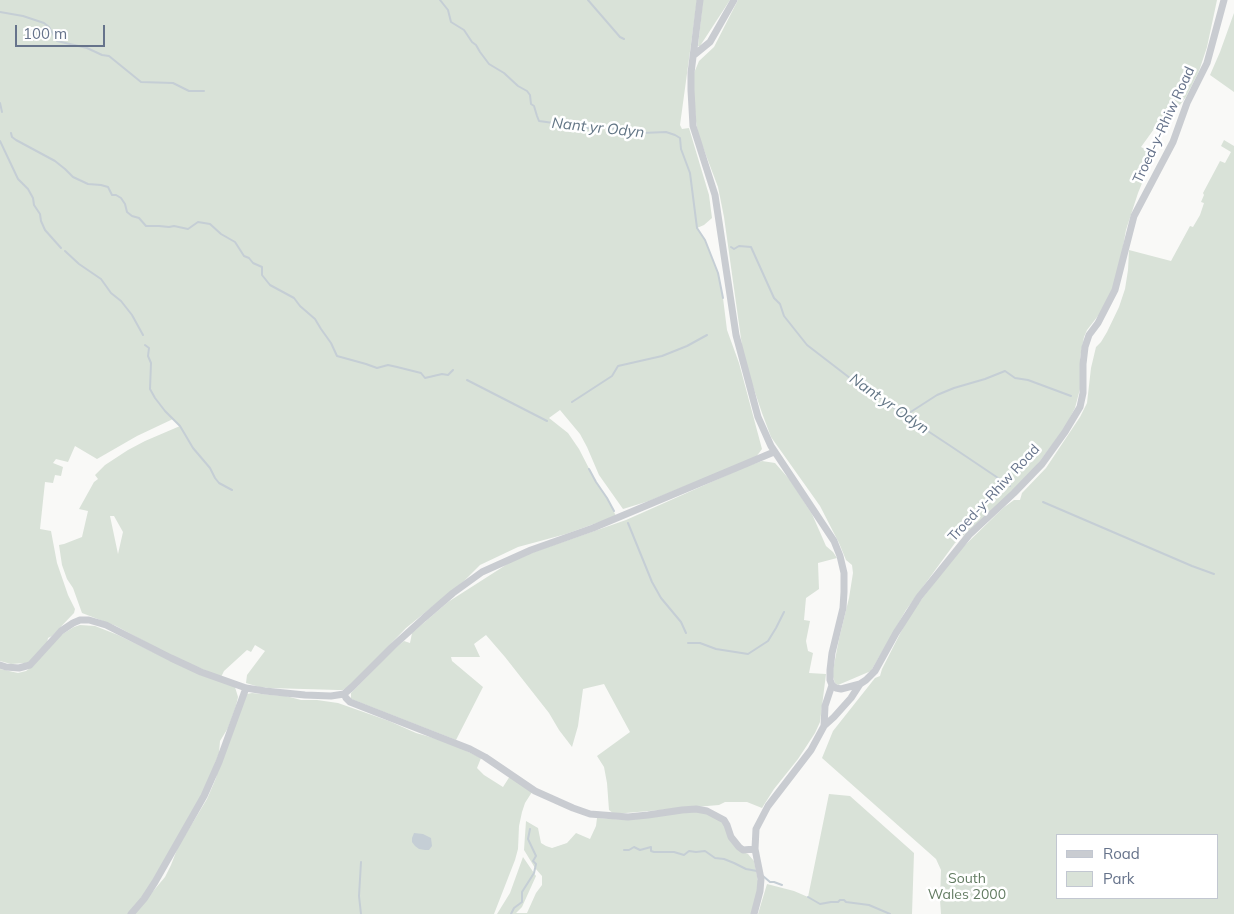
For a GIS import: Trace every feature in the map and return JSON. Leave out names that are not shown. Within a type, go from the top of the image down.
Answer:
[{"type":"street","name":"Troed-y-Rhiw Road","points":[[700,0],[690,90],[693,126],[715,195],[736,335],[758,417],[774,452],[834,541],[844,573],[843,608],[832,653],[830,670],[832,685],[825,706],[824,726]]},
{"type":"street","points":[[694,55],[710,42],[734,0]]},
{"type":"street","name":"Troed-y-Rhiw Road","points":[[754,914],[761,880],[755,850],[756,829],[768,806],[811,750],[824,726],[850,698],[860,684],[875,671],[919,597],[969,535],[1042,464],[1080,407],[1083,393],[1085,347],[1089,335],[1115,290],[1134,216],[1174,142],[1187,103],[1207,63],[1224,0]]},
{"type":"street","points":[[0,665],[19,668],[30,665],[61,630],[80,620],[89,620],[106,625],[201,672],[246,688],[305,695],[331,696],[344,694],[424,618],[482,572],[531,550],[592,528],[774,452]]},
{"type":"street","points":[[832,685],[841,689],[860,684]]},
{"type":"street","points":[[131,914],[156,882],[204,796],[219,762],[246,688]]},
{"type":"street","points":[[344,694],[350,702],[477,753],[535,791],[573,808],[590,814],[628,817],[682,810],[696,809],[707,811],[724,820],[731,837],[739,848],[755,850]]},
{"type":"green space","points":[[0,0],[697,0],[680,125],[682,129],[689,128],[709,195],[712,218],[697,228],[705,240],[718,273],[727,330],[739,363],[762,449],[756,457],[649,501],[623,509],[599,475],[580,434],[560,410],[549,418],[568,433],[579,449],[616,516],[566,534],[518,547],[480,565],[464,581],[406,628],[353,683],[343,690],[269,688],[246,683],[247,675],[265,651],[255,645],[251,652],[247,650],[224,671],[221,677],[172,656],[116,626],[82,613],[62,565],[59,545],[82,537],[88,511],[79,509],[94,482],[98,479],[95,475],[105,465],[128,450],[180,426],[173,419],[137,436],[97,459],[75,446],[68,462],[56,459],[53,463],[63,467],[61,476],[55,475],[53,483],[45,482],[40,529],[51,531],[57,563],[75,609],[74,613],[48,638],[47,643],[30,662],[11,664],[0,661]],"holes":[[[110,516],[114,516],[123,532],[118,554]]]},
{"type":"green space","points":[[703,0],[730,0],[700,46],[698,46]]},
{"type":"green space","points":[[738,0],[1217,0],[1207,47],[1199,71],[1186,97],[1179,106],[1165,134],[1154,129],[1141,147],[1156,155],[1149,166],[1138,193],[1126,230],[1120,263],[1111,293],[1084,337],[1080,358],[1080,389],[1075,408],[1064,429],[1037,465],[1001,502],[955,543],[906,610],[871,671],[838,685],[833,677],[833,670],[849,598],[853,573],[852,565],[846,560],[820,506],[771,437],[762,413],[744,360],[718,187],[698,134],[696,121],[693,91],[694,73],[699,61],[714,47]]},
{"type":"green space","points":[[1234,13],[1234,92],[1210,75]]},
{"type":"green space","name":"South Wales 2000","points":[[1224,140],[1234,146],[1234,914],[941,914],[941,870],[936,859],[822,758],[833,731],[875,678],[880,676],[907,620],[921,600],[958,552],[1003,508],[1014,500],[1020,500],[1022,493],[1046,468],[1080,417],[1087,403],[1091,368],[1096,347],[1107,332],[1125,289],[1129,250],[1171,261],[1190,226],[1193,227],[1200,215],[1204,203],[1201,202],[1203,193],[1220,161],[1225,163],[1231,152],[1221,146]]},
{"type":"green space","points":[[762,461],[775,463],[790,480],[812,514],[826,546],[837,558],[818,563],[819,589],[806,598],[804,620],[810,621],[806,641],[808,651],[813,653],[809,673],[826,674],[820,722],[798,759],[774,789],[762,808],[747,802],[725,802],[719,805],[614,814],[609,810],[604,767],[597,756],[630,732],[604,684],[583,689],[578,726],[572,747],[549,713],[486,635],[474,644],[480,657],[451,657],[452,661],[483,687],[456,740],[351,699],[351,693],[393,650],[404,641],[410,643],[412,633],[448,602],[509,563],[534,552],[626,520]]},
{"type":"green space","points":[[80,625],[95,626],[118,635],[181,666],[235,687],[238,697],[236,706],[228,728],[220,741],[219,753],[205,790],[157,877],[129,914],[0,914],[0,669],[18,673],[26,671],[33,666],[61,635]]},
{"type":"green space","points":[[247,694],[338,703],[389,721],[416,733],[448,742],[481,758],[477,768],[484,775],[503,787],[510,776],[532,792],[522,812],[515,860],[494,914],[134,914],[165,877],[178,847],[207,799]]},
{"type":"green space","points":[[829,794],[850,796],[914,853],[912,914],[758,914],[767,884],[808,897]]},
{"type":"green space","points":[[696,811],[706,813],[724,823],[737,849],[748,854],[754,861],[759,886],[752,914],[497,914],[510,893],[523,857],[536,876],[522,907],[516,913],[527,913],[536,893],[542,885],[542,876],[524,850],[526,821],[538,828],[541,843],[552,848],[567,843],[576,833],[590,839],[596,826],[597,818],[629,820]]},
{"type":"shaded area","points":[[414,833],[423,834],[431,838],[432,846],[429,850],[419,849],[415,846],[412,842]]},
{"type":"waterway","name":"Nant yr Odyn","points":[[440,0],[448,10],[451,22],[464,30],[489,64],[527,91],[539,121],[577,128],[609,127],[633,135],[666,132],[680,138],[681,149],[690,173],[697,228],[705,240],[718,273],[723,298]]},
{"type":"waterway","points":[[588,0],[620,37],[624,39]]},
{"type":"waterway","points":[[0,12],[23,16],[44,23],[49,27],[57,41],[87,48],[109,56],[141,82],[173,83],[189,91],[204,91]]},
{"type":"waterway","points":[[0,103],[2,112]]},
{"type":"waterway","points":[[11,133],[12,137],[16,140],[55,161],[73,177],[88,184],[108,187],[112,195],[121,198],[127,212],[139,218],[146,226],[174,226],[188,229],[198,222],[210,224],[221,234],[235,242],[244,256],[262,267],[262,275],[270,285],[294,298],[315,319],[337,356],[377,368],[388,365],[421,373],[425,378],[442,374],[448,375],[453,370]]},
{"type":"waterway","points":[[0,141],[18,179],[28,189],[33,198],[34,205],[40,214],[45,230],[61,248]]},
{"type":"waterway","name":"Nant yr Odyn","points":[[731,247],[734,249],[739,246],[751,247],[774,298],[780,304],[784,316],[807,345],[859,385],[874,393],[1010,486]]},
{"type":"waterway","points":[[65,251],[79,264],[101,279],[111,293],[121,301],[132,315],[143,335]]},
{"type":"waterway","points":[[572,402],[612,376],[618,366],[662,356],[687,346],[707,335]]},
{"type":"waterway","points":[[145,345],[149,348],[148,356],[151,363],[150,389],[155,398],[180,426],[193,448],[210,468],[219,483],[232,490]]},
{"type":"waterway","points":[[906,415],[937,395],[1005,371],[1015,378],[1028,380],[1071,396]]},
{"type":"waterway","points":[[467,380],[547,421]]},
{"type":"waterway","points":[[589,469],[614,511]]},
{"type":"waterway","name":"Nant yr Odyn","points":[[1043,502],[1214,574]]},
{"type":"waterway","points":[[628,523],[652,582],[661,598],[681,622],[686,633]]},
{"type":"waterway","points":[[688,643],[700,643],[716,649],[748,654],[768,641],[784,612]]},
{"type":"waterway","points":[[511,914],[514,908],[522,902],[522,892],[534,873],[536,864],[533,861],[536,856],[528,839],[530,829]]},
{"type":"waterway","points":[[624,850],[634,847],[640,850],[651,847],[651,851],[654,852],[674,852],[684,855],[689,851],[705,851],[715,858],[724,859],[746,869],[757,871]]},
{"type":"waterway","points":[[361,862],[359,896],[361,914]]},
{"type":"waterway","points":[[763,876],[770,882],[782,885]]},
{"type":"waterway","points":[[808,897],[820,904],[844,900],[846,902],[869,905],[890,914]]}]
